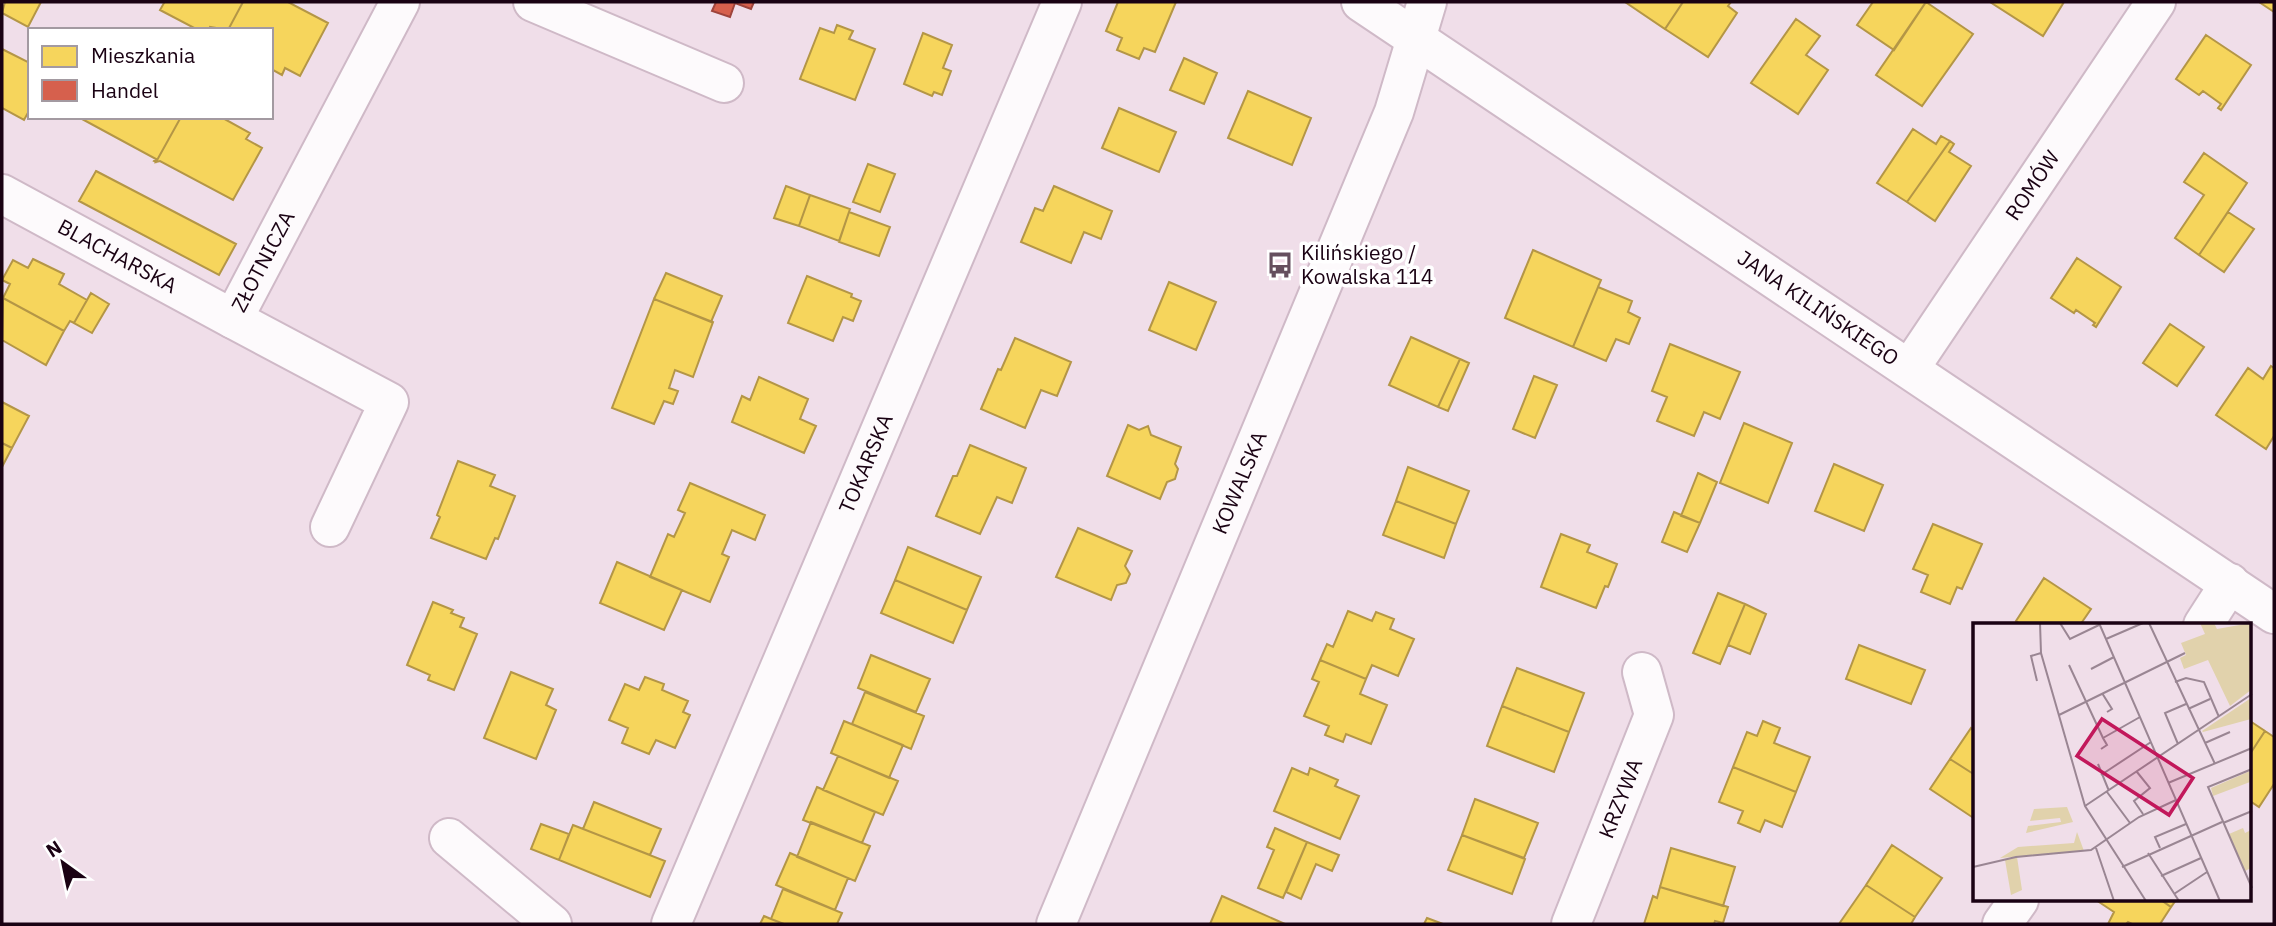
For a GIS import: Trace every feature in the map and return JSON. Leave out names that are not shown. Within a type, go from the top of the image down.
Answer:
[{"type":"street","name":"ZŁOTNICZA","points":[[330,527],[388,402],[233,319],[400,2]]},
{"type":"street","points":[[533,2],[724,83]]},
{"type":"street","name":"TOKARSKA","points":[[671,924],[1062,2]]},
{"type":"street","name":"JANA KILIŃSKIEGO","points":[[1361,2],[2274,614]]},
{"type":"street","name":"KOWALSKA","points":[[1055,924],[1389,125],[1427,2]]},
{"type":"street","name":"ROMÓW","points":[[1910,368],[2155,2]]},
{"type":"street","name":"BLACHARSKA","points":[[2,194],[233,319]]},
{"type":"street","points":[[2204,623],[2230,583]]},
{"type":"street","name":"KRZYWA","points":[[1572,924],[1654,715],[1642,672]]},
{"type":"street","points":[[449,838],[552,924]]},
{"type":"street","points":[[2002,924],[2018,902]]},
{"type":"building: Mieszkania","points":[[5,2],[41,2],[28,27],[2,13]]},
{"type":"building: Mieszkania","points":[[162,2],[243,2],[229,28],[194,28],[160,10],[164,3]]},
{"type":"building: Mieszkania","points":[[243,2],[288,2],[328,23],[300,76],[285,68],[282,75],[273,70],[273,28],[229,28]]},
{"type":"building: Mieszkania","points":[[1118,2],[1176,2],[1155,52],[1144,48],[1139,59],[1117,50],[1122,38],[1106,31]]},
{"type":"building: Mieszkania","points":[[1625,2],[1683,2],[1665,29]]},
{"type":"building: Mieszkania","points":[[1683,2],[1731,2],[1728,6],[1737,13],[1708,57],[1665,29]]},
{"type":"building: Mieszkania","points":[[1873,2],[1926,2],[1894,50],[1857,25]]},
{"type":"building: Mieszkania","points":[[1926,2],[1973,34],[1922,106],[1876,75]]},
{"type":"building: Mieszkania","points":[[1990,2],[2064,2],[2043,36]]},
{"type":"building: Mieszkania","points":[[2259,2],[2274,2],[2274,12]]},
{"type":"building: Mieszkania","points":[[1796,19],[1820,36],[1806,55],[1828,70],[1798,114],[1751,83]]},
{"type":"building: Mieszkania","points":[[837,25],[853,31],[849,39],[875,49],[855,100],[800,79],[820,28],[834,33]]},
{"type":"building: Mieszkania","points":[[923,33],[952,45],[943,68],[951,71],[942,95],[934,92],[932,96],[904,84]]},
{"type":"building: Mieszkania","points":[[2206,35],[2251,65],[2221,110],[2218,108],[2221,104],[2203,91],[2199,95],[2176,79]]},
{"type":"building: Mieszkania","points":[[2,49],[28,62],[28,113],[24,120],[2,108]]},
{"type":"building: Mieszkania","points":[[1184,58],[1217,73],[1204,104],[1170,90]]},
{"type":"building: Mieszkania","points":[[1248,91],[1311,118],[1292,165],[1228,138]]},
{"type":"building: Mieszkania","points":[[1119,108],[1176,132],[1159,172],[1102,148]]},
{"type":"building: Mieszkania","points":[[82,119],[180,119],[156,162],[156,159]]},
{"type":"building: Mieszkania","points":[[180,119],[225,119],[250,133],[246,139],[262,148],[233,200],[160,161],[156,162]]},
{"type":"building: Mieszkania","points":[[1913,129],[1936,144],[1941,136],[1950,141],[1907,202],[1877,183]]},
{"type":"building: Mieszkania","points":[[1950,141],[1954,144],[1949,152],[1971,166],[1935,221],[1907,202]]},
{"type":"building: Mieszkania","points":[[2204,153],[2247,183],[2199,255],[2175,238],[2204,195],[2184,182]]},
{"type":"building: Mieszkania","points":[[868,164],[895,174],[880,212],[853,202]]},
{"type":"building: Mieszkania","points":[[96,171],[236,244],[219,275],[79,201]]},
{"type":"building: Mieszkania","points":[[786,186],[810,195],[799,226],[774,218]]},
{"type":"building: Mieszkania","points":[[1054,186],[1112,211],[1101,239],[1084,232],[1071,263],[1021,242],[1035,208],[1043,211]]},
{"type":"building: Mieszkania","points":[[810,195],[850,209],[839,241],[799,226]]},
{"type":"building: Mieszkania","points":[[849,212],[890,227],[879,256],[839,242]]},
{"type":"building: Mieszkania","points":[[2228,212],[2254,229],[2224,272],[2199,255]]},
{"type":"building: Mieszkania","points":[[1533,250],[1601,280],[1573,347],[1505,318]]},
{"type":"building: Mieszkania","points":[[2077,258],[2121,287],[2096,327],[2093,325],[2095,323],[2076,310],[2074,313],[2051,298]]},
{"type":"building: Mieszkania","points":[[33,259],[64,274],[59,284],[87,300],[74,323],[70,321],[64,331],[3,298],[10,284],[2,280],[13,260],[28,268]]},
{"type":"building: Mieszkania","points":[[666,273],[722,296],[711,322],[654,299]]},
{"type":"building: Mieszkania","points":[[807,276],[852,294],[851,297],[861,301],[853,321],[843,317],[833,341],[788,323]]},
{"type":"building: Mieszkania","points":[[1169,282],[1216,302],[1196,350],[1149,330]]},
{"type":"building: Mieszkania","points":[[1598,287],[1632,301],[1628,312],[1640,318],[1629,344],[1616,339],[1606,361],[1573,347]]},
{"type":"building: Mieszkania","points":[[91,293],[109,304],[92,333],[74,323]]},
{"type":"building: Mieszkania","points":[[3,298],[64,331],[46,365],[2,340]]},
{"type":"building: Mieszkania","points":[[654,299],[713,322],[693,377],[675,370],[669,388],[678,391],[673,404],[664,401],[654,424],[612,408]]},
{"type":"building: Mieszkania","points":[[2170,324],[2204,347],[2177,386],[2143,363]]},
{"type":"building: Mieszkania","points":[[1411,337],[1460,359],[1438,407],[1389,385]]},
{"type":"building: Mieszkania","points":[[1015,338],[1071,362],[1057,396],[1041,390],[1025,428],[981,409]]},
{"type":"building: Mieszkania","points":[[1670,344],[1740,372],[1720,419],[1704,412],[1694,436],[1657,421],[1667,397],[1652,391]]},
{"type":"building: Mieszkania","points":[[1460,359],[1469,363],[1448,411],[1438,407]]},
{"type":"building: Mieszkania","points":[[2271,366],[2274,368],[2274,436],[2266,449],[2216,415],[2248,368],[2263,379]]},
{"type":"building: Mieszkania","points":[[1534,376],[1557,385],[1535,438],[1513,429]]},
{"type":"building: Mieszkania","points":[[759,377],[808,399],[800,419],[816,426],[804,453],[732,422],[742,396],[750,400]]},
{"type":"building: Mieszkania","points":[[2,402],[29,416],[12,448],[2,443]]},
{"type":"building: Mieszkania","points":[[1744,423],[1792,443],[1768,503],[1720,483]]},
{"type":"building: Mieszkania","points":[[1128,425],[1139,430],[1148,426],[1151,435],[1181,447],[1175,464],[1178,469],[1175,479],[1167,482],[1160,499],[1107,476]]},
{"type":"building: Mieszkania","points":[[2,443],[12,448],[2,467]]},
{"type":"building: Mieszkania","points":[[970,445],[1026,468],[1012,503],[997,497],[980,534],[936,516]]},
{"type":"building: Mieszkania","points":[[458,461],[495,475],[490,486],[515,496],[498,539],[495,538],[486,559],[431,538]]},
{"type":"building: Mieszkania","points":[[1834,464],[1883,485],[1864,531],[1815,511]]},
{"type":"building: Mieszkania","points":[[1408,467],[1469,491],[1456,524],[1396,501]]},
{"type":"building: Mieszkania","points":[[1698,473],[1717,482],[1700,523],[1681,516]]},
{"type":"building: Mieszkania","points":[[690,483],[765,515],[755,540],[732,530],[722,554],[729,557],[710,602],[650,577],[668,534],[674,537],[685,513],[678,510]]},
{"type":"building: Mieszkania","points":[[1396,501],[1456,524],[1444,558],[1383,535]]},
{"type":"building: Mieszkania","points":[[1674,512],[1700,523],[1687,552],[1662,542]]},
{"type":"building: Mieszkania","points":[[1933,524],[1982,544],[1962,589],[1957,587],[1950,604],[1921,592],[1928,575],[1913,569]]},
{"type":"building: Mieszkania","points":[[1078,528],[1132,551],[1125,566],[1130,574],[1126,583],[1117,585],[1111,600],[1056,577]]},
{"type":"building: Mieszkania","points":[[1561,534],[1590,545],[1587,552],[1617,564],[1596,608],[1541,587]]},
{"type":"building: Mieszkania","points":[[908,547],[981,577],[967,610],[895,580]]},
{"type":"building: Mieszkania","points":[[617,562],[682,590],[664,630],[600,603]]},
{"type":"building: Mieszkania","points":[[2044,578],[2091,609],[2081,623],[2016,621]]},
{"type":"building: Mieszkania","points":[[895,580],[967,610],[953,643],[881,613]]},
{"type":"building: Mieszkania","points":[[1718,593],[1745,604],[1720,664],[1693,653]]},
{"type":"building: Mieszkania","points":[[433,602],[464,618],[460,627],[477,634],[454,690],[428,680],[430,675],[407,665]]},
{"type":"building: Mieszkania","points":[[1745,604],[1766,614],[1750,654],[1728,645]]},
{"type":"building: Mieszkania","points":[[1348,611],[1372,621],[1376,612],[1394,619],[1390,629],[1414,639],[1398,676],[1372,665],[1366,679],[1320,660],[1327,644],[1333,647]]},
{"type":"building: Mieszkania","points":[[1859,645],[1925,670],[1911,704],[1846,679]]},
{"type":"building: Mieszkania","points":[[871,655],[930,679],[916,712],[858,688]]},
{"type":"building: Mieszkania","points":[[1320,660],[1366,679],[1360,694],[1387,705],[1371,744],[1346,734],[1343,742],[1325,735],[1329,726],[1304,716],[1319,682],[1312,679]]},
{"type":"building: Mieszkania","points":[[1517,668],[1584,693],[1569,732],[1502,706]]},
{"type":"building: Mieszkania","points":[[511,672],[553,689],[546,705],[556,710],[536,759],[484,738]]},
{"type":"building: Mieszkania","points":[[645,677],[664,684],[662,690],[688,701],[683,712],[690,715],[675,748],[656,740],[649,754],[622,743],[628,728],[609,720],[625,684],[639,690]]},
{"type":"building: Mieszkania","points":[[865,692],[924,716],[911,749],[852,724]]},
{"type":"building: Mieszkania","points":[[1502,706],[1569,732],[1554,772],[1487,746]]},
{"type":"building: Mieszkania","points":[[844,721],[903,745],[889,778],[831,753]]},
{"type":"building: Mieszkania","points":[[1763,721],[1780,728],[1774,743],[1810,757],[1796,792],[1733,767],[1747,732],[1757,736]]},
{"type":"building: Mieszkania","points":[[2252,722],[2265,731],[2252,751]]},
{"type":"building: Mieszkania","points":[[1971,728],[1973,774],[1950,759]]},
{"type":"building: Mieszkania","points":[[2265,731],[2274,737],[2274,784],[2259,807],[2252,802],[2252,751]]},
{"type":"building: Mieszkania","points":[[838,756],[898,781],[883,815],[823,790]]},
{"type":"building: Mieszkania","points":[[1950,759],[1973,774],[1973,818],[1930,789]]},
{"type":"building: Mieszkania","points":[[1733,767],[1796,792],[1782,827],[1765,820],[1760,832],[1738,823],[1743,811],[1719,802]]},
{"type":"building: Mieszkania","points":[[1292,768],[1308,775],[1310,768],[1338,780],[1335,786],[1359,796],[1340,839],[1274,811]]},
{"type":"building: Mieszkania","points":[[817,787],[875,812],[862,843],[803,820]]},
{"type":"building: Mieszkania","points":[[1475,799],[1538,823],[1524,858],[1462,835]]},
{"type":"building: Mieszkania","points":[[594,802],[661,829],[650,855],[583,829]]},
{"type":"building: Mieszkania","points":[[811,822],[870,846],[855,881],[797,857]]},
{"type":"building: Mieszkania","points":[[541,824],[569,834],[559,860],[531,849]]},
{"type":"building: Mieszkania","points":[[573,825],[665,861],[650,897],[559,860]]},
{"type":"building: Mieszkania","points":[[1275,828],[1307,842],[1283,898],[1258,888],[1274,850],[1267,847]]},
{"type":"building: Mieszkania","points":[[1462,835],[1525,859],[1512,894],[1448,870]]},
{"type":"building: Mieszkania","points":[[1307,842],[1339,855],[1332,871],[1316,864],[1301,899],[1286,892]]},
{"type":"building: Mieszkania","points":[[1892,845],[1942,878],[1915,917],[1866,885]]},
{"type":"building: Mieszkania","points":[[1671,848],[1735,867],[1723,906],[1660,887]]},
{"type":"building: Mieszkania","points":[[790,853],[848,878],[835,910],[776,885]]},
{"type":"building: Mieszkania","points":[[1866,885],[1915,917],[1911,924],[1839,924]]},
{"type":"building: Mieszkania","points":[[1660,887],[1728,907],[1723,923],[1715,921],[1714,924],[1644,924],[1653,896],[1657,898]]},
{"type":"building: Mieszkania","points":[[783,889],[842,913],[837,924],[784,924],[771,919]]},
{"type":"building: Mieszkania","points":[[1222,896],[1285,924],[1210,924]]},
{"type":"building: Mieszkania","points":[[2099,902],[2164,902],[2171,907],[2160,924],[2108,924],[2114,912]]},
{"type":"building: Mieszkania","points":[[764,916],[771,919],[784,924],[760,924]]},
{"type":"building: Mieszkania","points":[[1427,918],[1443,924],[1424,924]]},
{"type":"building: Handel","points":[[716,2],[754,2],[751,9],[735,3],[730,17],[712,11]]},
{"type":"place","name":"Kilińskiego / Kowalska 114","points":[[1280,265]]}]
